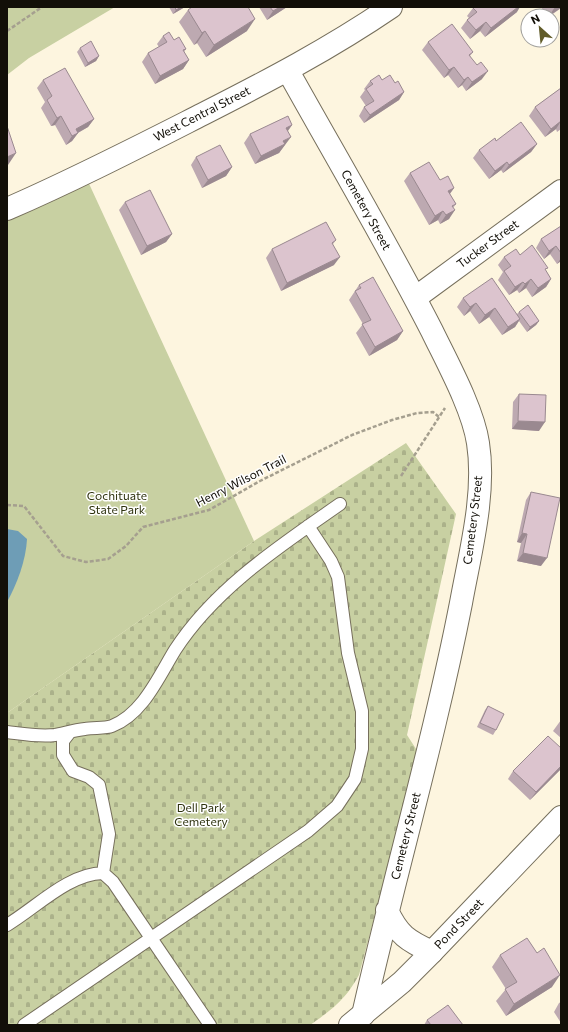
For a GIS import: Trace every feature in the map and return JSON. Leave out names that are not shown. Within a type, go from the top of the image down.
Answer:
[{"type":"street","name":"West Central Street","points":[[7,209],[85,175],[288,70],[364,25],[391,7]]},
{"type":"street","name":"Cemetery Street","points":[[288,70],[415,298],[466,404],[478,442],[479,483],[473,538],[445,684],[357,1020]]},
{"type":"street","name":"Tucker Street","points":[[415,298],[561,191]]},
{"type":"street","name":"Pond Street","points":[[357,1020],[402,982],[561,817]]},
{"type":"street","points":[[387,910],[400,934],[412,943],[432,952]]},
{"type":"lane","points":[[7,732],[32,735],[54,735],[112,726],[130,715],[144,700],[194,624],[254,566],[340,504]]},
{"type":"lane","points":[[24,1025],[308,831],[337,806],[355,779],[362,749],[362,711],[348,653],[338,577],[331,561],[308,526]]},
{"type":"lane","points":[[70,732],[63,741],[63,755],[73,771],[88,777],[99,785],[103,799],[109,834],[103,873]]},
{"type":"lane","points":[[7,925],[71,882],[89,874],[103,873],[113,882],[210,1025]]},
{"type":"path","points":[[7,31],[42,7]]},
{"type":"path","points":[[401,476],[458,387]]},
{"type":"path","name":"Henry Wilson Trail","points":[[7,505],[24,506],[63,556],[86,562],[108,559],[126,546],[143,527],[208,510],[272,475],[352,435],[392,420],[417,413],[433,412],[439,417]]},
{"type":"green space","points":[[7,7],[115,7],[29,58],[7,75]]},
{"type":"green space","name":"Cochituate State Park","points":[[85,175],[254,541],[7,713],[7,209]]},
{"type":"green space","name":"Dell Park Cemetery","points":[[406,443],[456,514],[407,735],[418,752],[359,975],[354,984],[338,1003],[310,1025],[7,1025],[7,713],[254,541]]},
{"type":"water","points":[[7,529],[18,531],[27,539],[25,555],[20,572],[7,602]]},
{"type":"building","points":[[192,7],[248,7],[255,19],[214,45],[205,31],[202,33],[188,10]]},
{"type":"building","points":[[270,7],[280,7],[273,11]]},
{"type":"building","points":[[518,7],[491,28],[486,22],[476,30],[467,20],[477,12],[473,8]]},
{"type":"building","points":[[452,24],[473,52],[469,55],[477,65],[481,62],[488,71],[472,82],[468,77],[464,80],[454,67],[449,70],[428,42]]},
{"type":"building","points":[[169,32],[174,40],[179,37],[186,49],[183,50],[189,60],[160,76],[148,53],[167,42],[163,36]]},
{"type":"building","points":[[91,41],[99,56],[88,63],[80,48]]},
{"type":"building","points":[[65,68],[94,119],[76,129],[78,133],[72,136],[61,116],[57,118],[47,100],[52,96],[43,80]]},
{"type":"building","points":[[379,75],[382,80],[390,75],[395,83],[398,81],[404,92],[370,115],[364,107],[374,101],[366,89],[373,84],[370,81]]},
{"type":"building","points":[[561,88],[561,121],[551,129],[535,107]]},
{"type":"building","points":[[288,116],[292,125],[286,128],[291,137],[283,141],[285,144],[261,156],[250,134]]},
{"type":"building","points":[[521,122],[537,144],[509,165],[507,162],[495,171],[479,150],[495,138],[496,141]]},
{"type":"building","points":[[7,126],[16,153],[7,157]]},
{"type":"building","points":[[220,145],[232,167],[208,180],[196,157]]},
{"type":"building","points":[[429,162],[440,180],[448,176],[454,188],[448,191],[456,204],[452,206],[455,210],[446,215],[443,211],[435,216],[410,173]]},
{"type":"building","points":[[150,190],[172,234],[147,246],[125,202]]},
{"type":"building","points":[[326,222],[336,240],[332,243],[340,257],[287,283],[272,249]]},
{"type":"building","points":[[561,226],[561,253],[556,246],[549,251],[541,239]]},
{"type":"building","points":[[532,245],[548,268],[545,269],[551,279],[538,288],[531,279],[525,284],[523,282],[515,287],[504,271],[511,266],[504,257],[516,249],[520,255]]},
{"type":"building","points":[[373,277],[403,331],[375,347],[362,324],[371,320],[355,291],[361,288],[359,285]]},
{"type":"building","points":[[492,278],[520,319],[508,327],[495,308],[485,315],[476,303],[470,307],[463,298]]},
{"type":"building","points":[[528,305],[539,321],[530,327],[519,312]]},
{"type":"building","points":[[519,394],[546,395],[545,422],[518,421]]},
{"type":"building","points":[[531,492],[560,498],[547,558],[523,553],[527,534],[522,533]]},
{"type":"building","points":[[488,706],[504,714],[496,730],[480,723]]},
{"type":"building","points":[[548,736],[561,748],[561,766],[536,792],[513,771]]},
{"type":"building","points":[[527,938],[537,953],[544,948],[560,975],[514,1004],[505,989],[517,982],[500,955]]},
{"type":"building","points":[[448,1005],[463,1025],[431,1025],[427,1020]]}]
